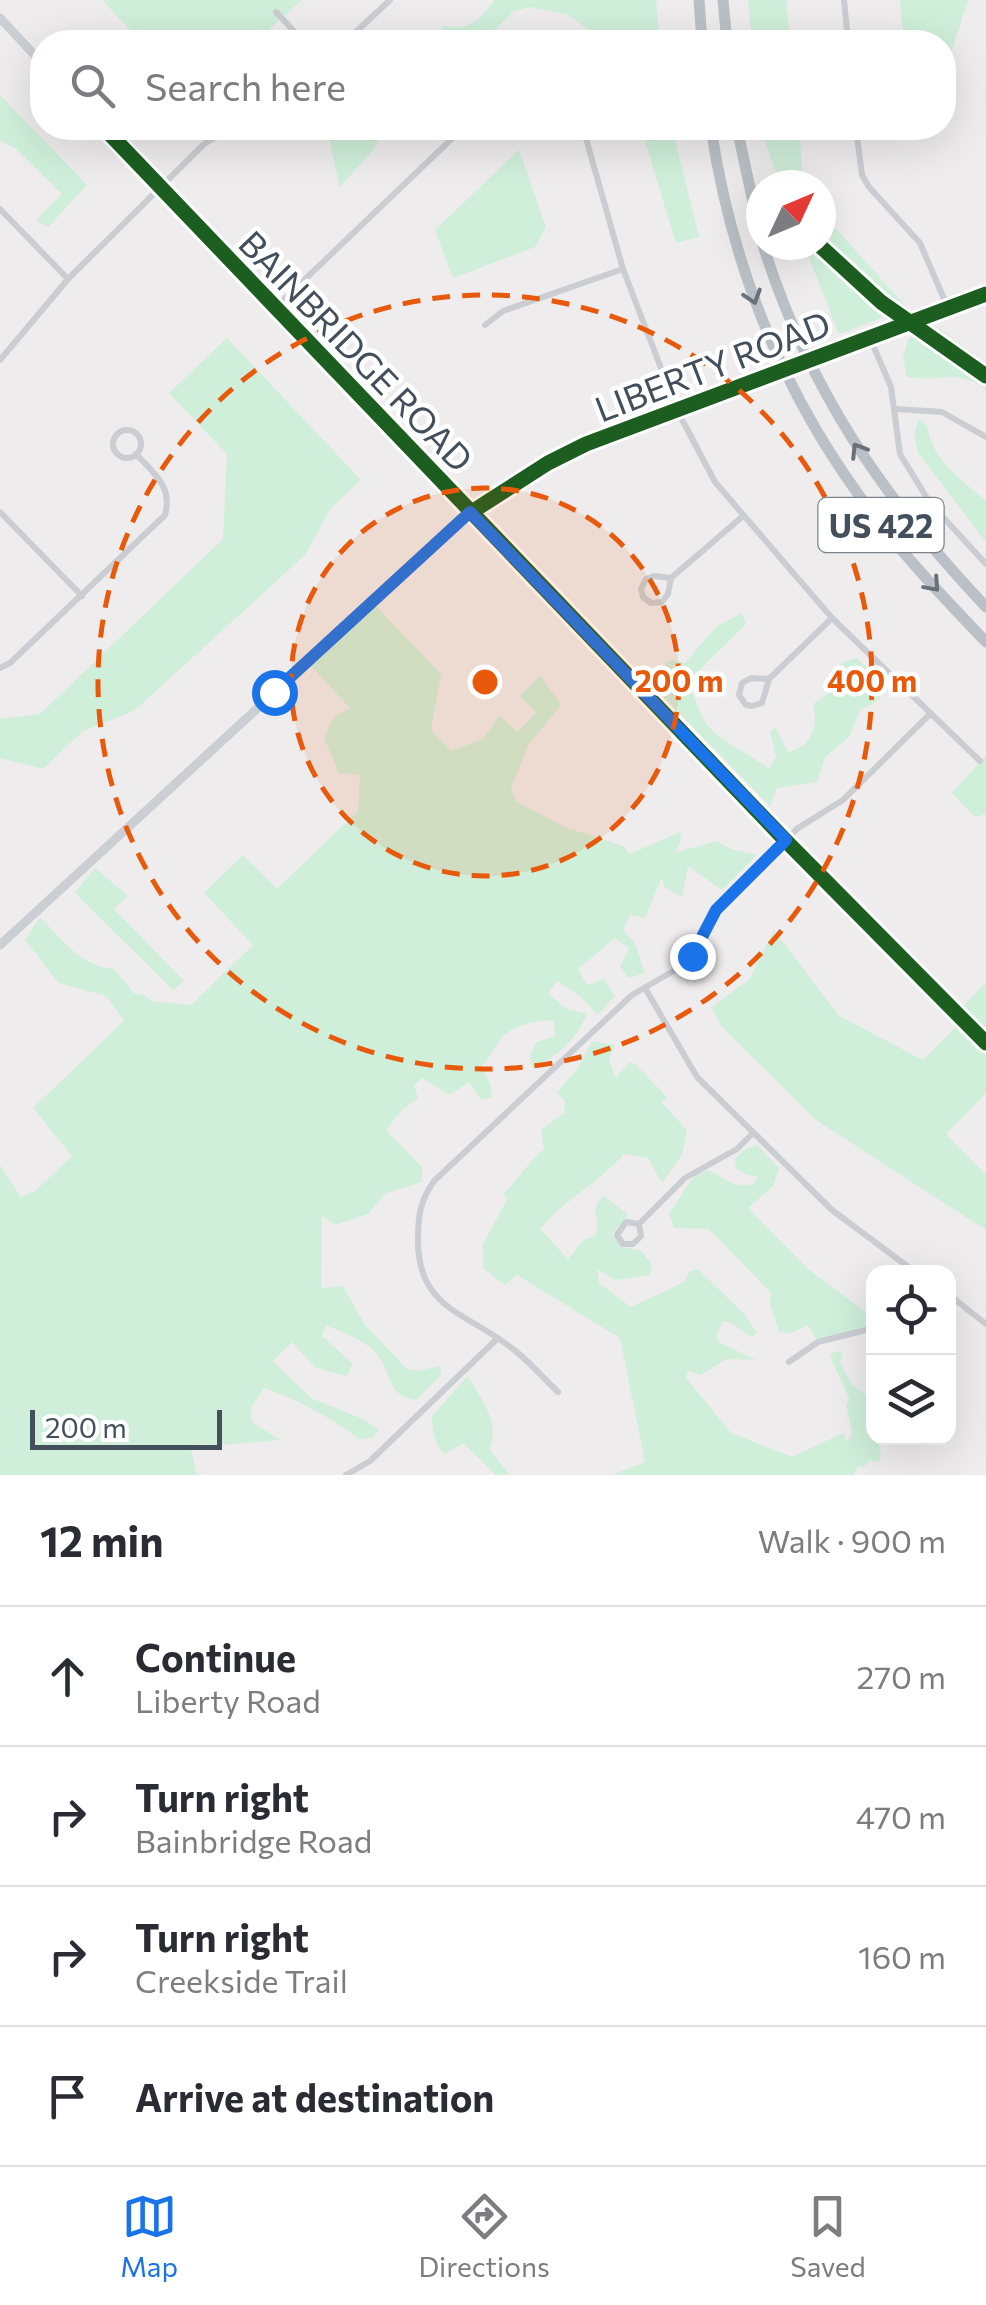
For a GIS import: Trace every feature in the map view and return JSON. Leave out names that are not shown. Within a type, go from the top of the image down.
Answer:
[{"type":"highway","points":[[699,0],[701,30]]},
{"type":"highway","points":[[723,0],[726,30]]},
{"type":"highway","name":"US 422","points":[[713,140],[736,249],[795,393],[861,499],[936,590],[986,642]]},
{"type":"highway","name":"US 422","points":[[739,140],[746,175]]},
{"type":"highway","name":"US 422","points":[[769,260],[796,336],[820,385],[884,488],[986,607]]},
{"type":"street","points":[[359,30],[390,0]]},
{"type":"street","points":[[844,0],[847,30]]},
{"type":"street","points":[[276,12],[293,30]]},
{"type":"street","points":[[0,18],[30,50]]},
{"type":"street","name":"BAINBRIDGE ROAD","points":[[116,140],[786,840],[986,1042]]},
{"type":"street","points":[[0,360],[68,279],[211,140]]},
{"type":"street","points":[[276,308],[451,140]]},
{"type":"street","points":[[586,140],[623,269],[676,410],[715,482],[832,618],[980,761]]},
{"type":"street","points":[[858,140],[862,175],[920,243],[948,309]]},
{"type":"street","points":[[0,209],[68,279]]},
{"type":"street","points":[[485,325],[503,311],[623,269]]},
{"type":"street","name":"LIBERTY ROAD","points":[[0,946],[470,512],[570,452],[986,294]]},
{"type":"street","points":[[870,338],[896,409],[896,443],[908,469],[948,526],[986,564]]},
{"type":"street","points":[[896,409],[942,412],[986,437]]},
{"type":"street","points":[[130,430],[140,437],[136,454],[128,458],[117,454],[114,438],[118,432],[130,430]]},
{"type":"street","points":[[0,668],[10,664],[165,515],[165,486],[136,454]]},
{"type":"street","points":[[0,512],[82,596]]},
{"type":"street","points":[[671,578],[646,579],[641,589],[643,597],[651,603],[662,602],[671,578],[743,516]]},
{"type":"street","points":[[769,679],[751,678],[742,684],[739,695],[746,704],[762,703],[769,679],[832,618]]},
{"type":"street","points":[[558,1392],[520,1355],[448,1308],[427,1285],[418,1260],[421,1202],[434,1182],[632,995],[692,956],[716,910],[808,820],[843,800],[931,713]]},
{"type":"street","points":[[645,988],[697,1077],[845,1222],[906,1265]]},
{"type":"street","points":[[639,1224],[685,1178],[736,1149],[752,1134]]},
{"type":"street","points":[[956,1300],[986,1324]]},
{"type":"street","points":[[789,1362],[818,1342],[866,1330]]},
{"type":"street","points":[[346,1475],[370,1461],[498,1338]]},
{"type":"green space","points":[[102,0],[302,0],[268,30],[131,30]]},
{"type":"green space","points":[[494,0],[656,0],[659,30],[588,30],[569,15],[530,7],[514,11],[495,30],[440,30],[474,22]]},
{"type":"green space","points":[[748,0],[786,0],[789,30],[751,30]]},
{"type":"green space","points":[[900,0],[968,0],[956,37],[956,30],[903,30]]},
{"type":"green space","points":[[0,95],[30,126],[30,140],[44,140],[87,185],[48,227],[36,220],[62,194],[15,148],[0,141]]},
{"type":"green space","points":[[329,140],[378,140],[373,150],[340,187]]},
{"type":"green space","points":[[645,140],[675,140],[699,237],[676,243]]},
{"type":"green space","points":[[764,140],[800,140],[802,170],[775,170]]},
{"type":"green space","points":[[519,150],[546,227],[535,247],[453,278],[435,230]]},
{"type":"green space","points":[[836,229],[907,308],[839,334],[810,260],[836,260]]},
{"type":"green space","points":[[935,326],[986,363],[986,389],[955,377],[907,377],[903,357],[908,339]]},
{"type":"green space","points":[[227,338],[361,480],[331,508],[305,555],[134,711],[83,731],[43,769],[0,758],[0,719],[40,714],[223,539],[227,454],[169,393]]},
{"type":"green space","points":[[919,419],[927,426],[941,459],[986,501],[986,542],[918,453],[914,434]]},
{"type":"green space","points":[[372,602],[441,674],[431,730],[451,751],[483,739],[500,715],[517,732],[536,713],[520,696],[540,675],[561,705],[529,744],[511,788],[517,802],[567,828],[623,846],[630,854],[680,832],[675,853],[716,841],[757,855],[722,890],[688,866],[682,897],[664,887],[662,877],[645,918],[630,915],[623,930],[635,943],[645,973],[628,978],[620,967],[629,948],[615,938],[578,969],[587,985],[604,979],[615,996],[598,1015],[557,981],[548,993],[566,1009],[587,1014],[582,1024],[565,1046],[532,1068],[530,1055],[537,1042],[555,1036],[554,1021],[525,1024],[506,1034],[481,1066],[491,1085],[491,1098],[481,1099],[469,1082],[449,1095],[422,1078],[414,1085],[418,1098],[386,1130],[422,1167],[422,1182],[386,1193],[368,1214],[335,1225],[322,1216],[321,1288],[343,1286],[365,1325],[407,1369],[440,1366],[441,1375],[416,1400],[406,1398],[394,1389],[371,1348],[326,1325],[322,1336],[353,1364],[347,1376],[316,1368],[292,1342],[273,1361],[311,1398],[363,1419],[379,1430],[372,1438],[359,1439],[313,1410],[264,1388],[250,1409],[252,1422],[280,1440],[196,1444],[191,1449],[197,1475],[0,1475],[0,1165],[21,1197],[34,1192],[72,1156],[33,1108],[124,1021],[106,996],[59,983],[25,940],[40,917],[82,957],[114,969],[135,994],[152,1001],[191,1005],[253,945],[204,893],[243,855],[277,889],[358,811],[360,775],[339,773],[324,738],[334,719],[351,709],[307,662]]},
{"type":"green space","points":[[742,613],[746,624],[688,681],[708,726],[769,769],[776,756],[770,731],[776,728],[788,752],[796,749],[812,734],[813,704],[832,691],[852,690],[834,673],[843,662],[857,658],[880,682],[880,699],[860,710],[849,737],[825,757],[817,782],[777,788],[770,806],[648,681],[670,660],[685,663],[716,627]]},
{"type":"green space","points":[[986,756],[986,814],[975,817],[952,793]]},
{"type":"green space","points":[[95,868],[128,896],[114,909],[184,981],[173,990],[75,893]]},
{"type":"green space","points":[[774,930],[839,1016],[923,1060],[963,1020],[957,1013],[986,982],[986,1093],[946,1134],[986,1175],[986,1230],[816,1120],[721,1026],[711,1007],[749,980]]},
{"type":"green space","points":[[592,1041],[615,1045],[609,1058],[615,1078],[629,1063],[634,1063],[667,1097],[662,1103],[687,1130],[682,1155],[662,1183],[648,1158],[624,1154],[540,1229],[568,1259],[584,1240],[595,1236],[595,1208],[603,1195],[628,1215],[612,1234],[622,1247],[641,1251],[651,1263],[650,1275],[615,1280],[597,1269],[599,1283],[631,1307],[684,1282],[690,1271],[698,1269],[745,1315],[757,1333],[751,1337],[723,1321],[717,1335],[719,1342],[756,1360],[726,1359],[701,1375],[688,1371],[686,1378],[731,1433],[792,1457],[843,1433],[848,1443],[852,1433],[846,1404],[850,1400],[830,1356],[843,1351],[840,1363],[852,1385],[866,1395],[866,1445],[879,1445],[879,1462],[870,1460],[863,1468],[858,1466],[854,1475],[612,1475],[645,1462],[620,1338],[517,1275],[505,1285],[483,1268],[483,1244],[508,1198],[502,1195],[544,1149],[541,1130],[564,1113],[565,1102],[557,1093],[577,1069]]},
{"type":"green space","points":[[757,1145],[779,1168],[773,1186],[748,1208],[809,1270],[866,1312],[866,1330],[818,1342],[808,1325],[789,1334],[779,1331],[770,1304],[771,1293],[709,1229],[674,1228],[669,1214],[694,1176],[709,1170],[736,1184],[753,1184],[758,1176],[736,1168],[735,1159]]},
{"type":"green space","points":[[468,1376],[491,1421],[489,1449],[510,1475],[496,1475],[463,1443],[445,1454],[436,1441],[432,1416]]},
{"type":"cycle path","points":[[115,140],[786,841],[986,1043]]},
{"type":"cycle path","points":[[835,260],[881,302],[986,376]]},
{"type":"cycle path","points":[[470,513],[548,463],[586,444],[986,294]]},
{"type":"route","points":[[274,692],[470,512],[786,840],[723,901],[692,956]]}]
